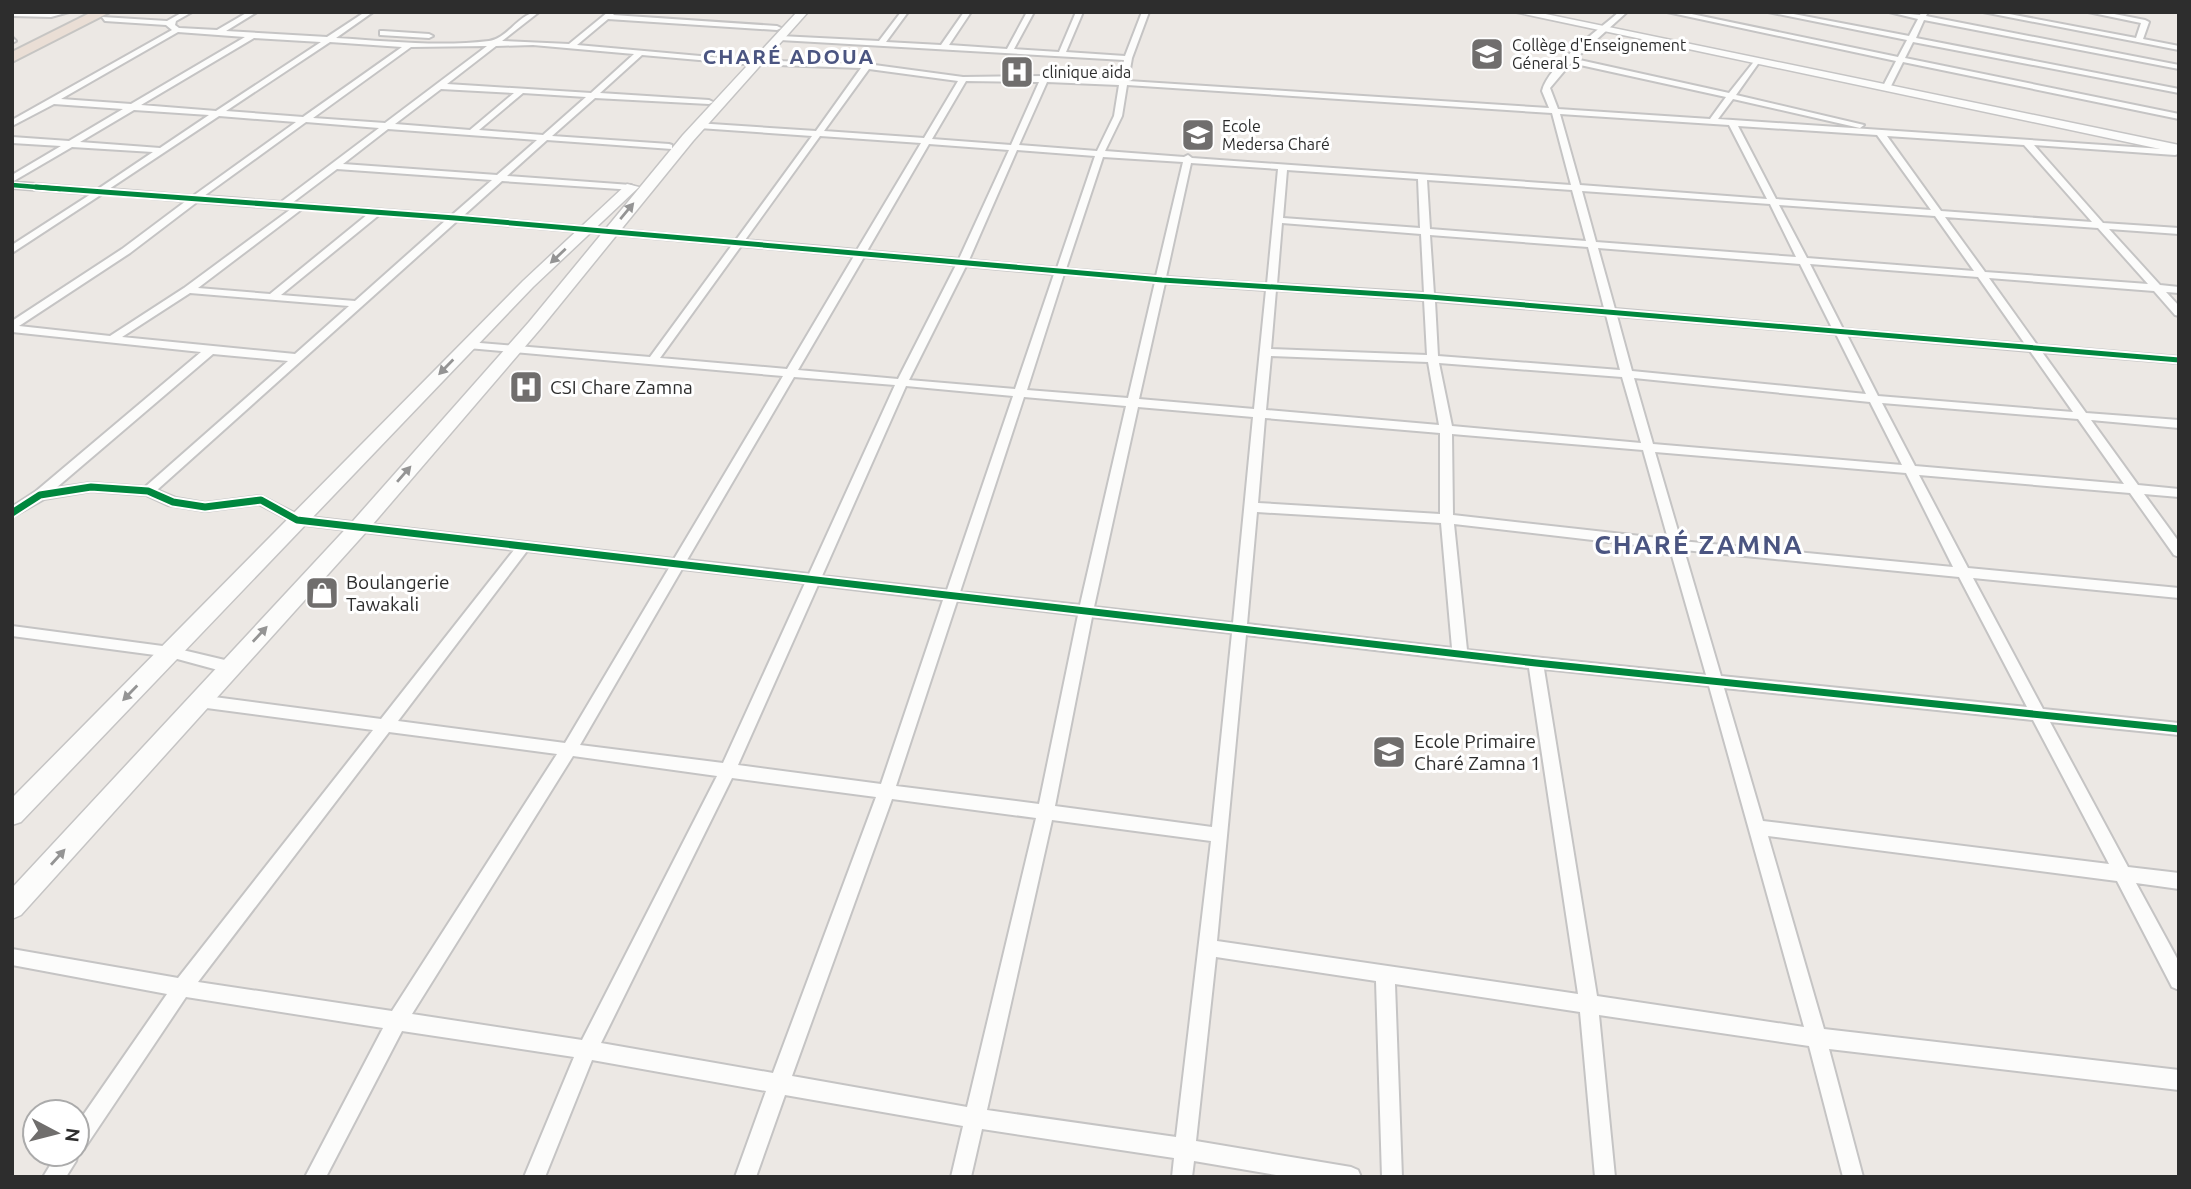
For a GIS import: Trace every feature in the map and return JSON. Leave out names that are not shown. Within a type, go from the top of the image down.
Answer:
[{"type":"highway","points":[[12,53],[93,12]]},
{"type":"highway","points":[[12,58],[103,12]]},
{"type":"street","points":[[12,14],[51,15],[66,12]]},
{"type":"street","points":[[121,12],[105,19],[231,26],[409,45],[533,43],[745,62],[760,60],[867,66],[962,79],[1045,78],[2175,151]]},
{"type":"street","points":[[168,23],[189,12]]},
{"type":"street","points":[[219,33],[254,12]]},
{"type":"street","points":[[12,250],[159,149],[370,12]]},
{"type":"street","points":[[283,205],[536,12]]},
{"type":"street","points":[[684,22],[694,12]]},
{"type":"street","points":[[12,908],[360,526],[699,125],[760,60],[792,12]]},
{"type":"street","points":[[16,805],[170,652],[468,345],[631,188],[745,62],[803,12]]},
{"type":"street","points":[[881,44],[905,12]]},
{"type":"street","points":[[943,48],[968,12]]},
{"type":"street","points":[[1010,50],[1031,12]]},
{"type":"street","points":[[1062,53],[1080,12]]},
{"type":"street","points":[[745,1177],[886,792],[954,595],[1100,153],[1118,116],[1128,58],[1146,12]]},
{"type":"street","points":[[1519,12],[2175,151]]},
{"type":"street","points":[[1624,12],[1570,60],[1546,87],[1556,113],[1627,374],[1817,1038],[1853,1177]]},
{"type":"street","points":[[1670,12],[2179,117]]},
{"type":"street","points":[[1771,12],[2179,91]]},
{"type":"street","points":[[1892,12],[1924,15],[2179,67]]},
{"type":"street","points":[[1986,12],[2179,48]]},
{"type":"street","points":[[2091,12],[2145,22],[2139,41]]},
{"type":"street","points":[[571,46],[610,15],[881,44],[1128,58]]},
{"type":"street","points":[[1885,88],[1924,15]]},
{"type":"street","points":[[168,23],[177,30],[251,36],[334,35],[354,31]]},
{"type":"street","points":[[12,124],[177,30]]},
{"type":"street","points":[[379,33],[429,36],[451,43]]},
{"type":"street","points":[[12,179],[73,145],[251,36]]},
{"type":"street","points":[[12,327],[126,251],[409,45]]},
{"type":"street","points":[[148,491],[640,53]]},
{"type":"street","points":[[1570,60],[1874,129],[1882,134],[2179,552]]},
{"type":"street","points":[[1712,123],[1729,95],[1756,61]]},
{"type":"street","points":[[654,359],[867,66]]},
{"type":"street","points":[[534,1177],[587,1050],[727,772],[816,579],[902,381],[963,262],[1045,78]]},
{"type":"street","points":[[315,1177],[397,1020],[568,751],[962,79]]},
{"type":"street","points":[[439,86],[709,103]]},
{"type":"street","points":[[474,131],[521,91]]},
{"type":"street","points":[[52,102],[669,147]]},
{"type":"street","points":[[1733,124],[1800,259],[1877,400],[1963,572],[2179,981]]},
{"type":"street","points":[[699,125],[2179,231]]},
{"type":"street","points":[[12,140],[159,149]]},
{"type":"street","points":[[2027,143],[2179,313]]},
{"type":"street","points":[[961,1177],[1045,813],[1086,611],[1188,158]]},
{"type":"street","points":[[337,166],[631,188]]},
{"type":"street","points":[[1182,1177],[1220,835],[1283,166]]},
{"type":"street","points":[[1422,176],[1433,359],[1446,429],[1447,519],[1460,655]]},
{"type":"street","points":[[12,185],[455,218],[1162,280],[1430,297],[2179,360]]},
{"type":"street","points":[[111,340],[188,290],[299,207]]},
{"type":"street","points":[[273,296],[377,212]]},
{"type":"street","points":[[1278,219],[1427,233],[1800,259],[2179,290]]},
{"type":"street","points":[[12,234],[33,235]]},
{"type":"street","points":[[188,290],[358,304]]},
{"type":"street","points":[[12,327],[111,340],[297,358]]},
{"type":"street","points":[[468,345],[2179,493]]},
{"type":"street","points":[[12,513],[40,495],[210,350]]},
{"type":"street","points":[[1266,352],[1433,359],[1627,374],[1877,400],[2179,424]]},
{"type":"street","points":[[40,495],[91,487],[148,491],[173,502],[205,506],[261,500],[297,520],[1460,655],[2179,729]]},
{"type":"street","points":[[1252,507],[1447,519],[1678,545],[2179,593]]},
{"type":"street","points":[[91,1121],[182,988],[386,728],[524,545]]},
{"type":"street","points":[[12,631],[170,652],[229,667]]},
{"type":"street","points":[[1536,663],[1589,1006],[1605,1177]]},
{"type":"street","points":[[199,701],[386,728],[1220,835]]},
{"type":"street","points":[[1755,827],[2179,881]]},
{"type":"street","points":[[1208,948],[1817,1038],[2179,1080]]},
{"type":"street","points":[[12,957],[182,988],[587,1050],[974,1118],[1350,1177]]},
{"type":"street","points":[[1385,975],[1392,1177]]},
{"type":"cycle path","points":[[12,185],[455,218],[1162,280],[1430,297],[2179,360]]},
{"type":"cycle path","points":[[12,513],[40,495],[91,487],[148,491],[173,502],[205,507],[261,500],[297,520],[1536,663],[2179,729]]},
{"type":"place","name":"Collège d'Enseignement Géneral 5","points":[[1487,54]]},
{"type":"place","name":"clinique aida","points":[[1017,72]]},
{"type":"place","name":"Ecole Medersa Charé","points":[[1198,135]]},
{"type":"place","name":"CSI Chare Zamna","points":[[526,387]]},
{"type":"place","name":"Boulangerie Tawakali","points":[[322,593]]},
{"type":"place","name":"Ecole Primaire Charé Zamna 1","points":[[1389,752]]},
{"type":"district","name":"CHARÉ ADOUA","points":[[789,57]]},
{"type":"district","name":"CHARÉ ZAMNA","points":[[1699,545]]}]
